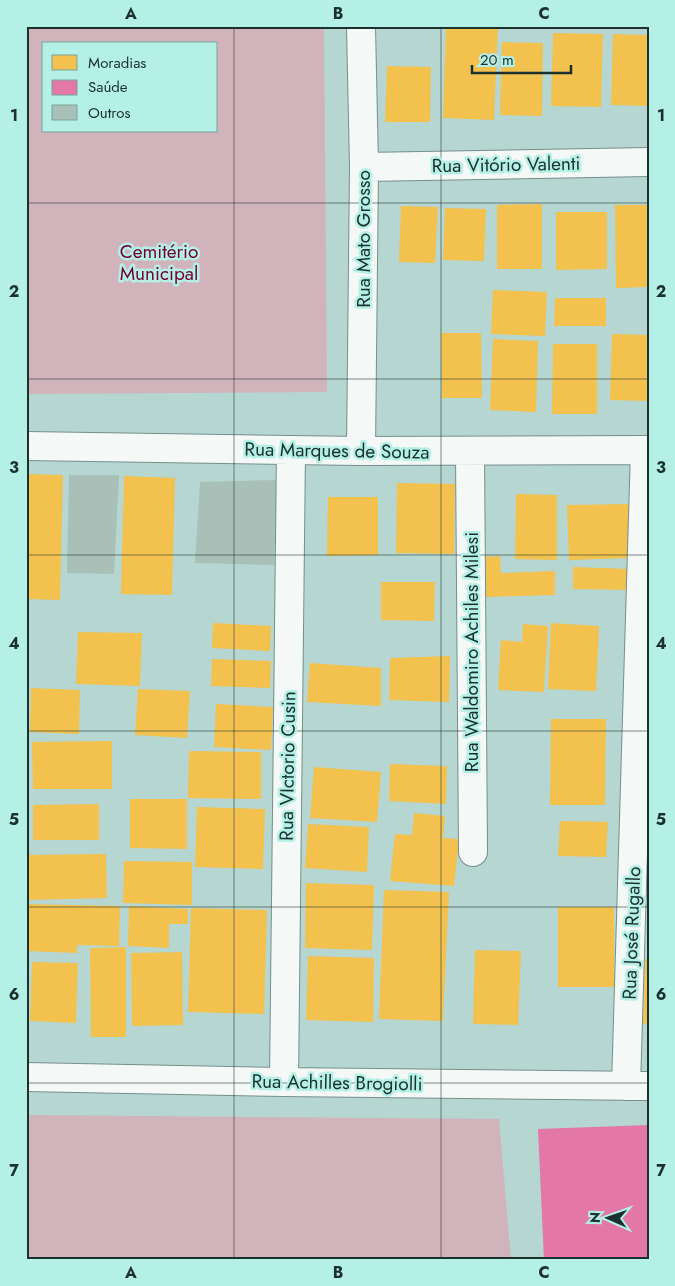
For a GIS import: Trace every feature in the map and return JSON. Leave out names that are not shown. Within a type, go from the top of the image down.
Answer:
[{"type":"street","name":"Rua Mato Grosso","points":[[361,26],[364,167],[361,451]]},
{"type":"street","name":"Rua Vitório Valenti","points":[[364,167],[649,162]]},
{"type":"street","name":"Rua Marques de Souza","points":[[26,446],[361,451],[647,450]]},
{"type":"street","name":"Rua VIctorio Cusin","points":[[284,1082],[291,450]]},
{"type":"street","name":"Rua José Rugallo","points":[[638,1086],[647,450]]},
{"type":"street","name":"Rua Waldomiro Achiles Milesi","points":[[470,451],[473,852]]},
{"type":"street","name":"Rua Achilles Brogiolli","points":[[26,1077],[638,1086]]},
{"type":"green space","name":"Cemitério Municipal","points":[[26,26],[324,26],[327,392],[26,394]]},
{"type":"green space","points":[[29,1115],[499,1119],[511,1260],[26,1260]]},
{"type":"building: Moradias","points":[[446,26],[498,26],[494,120],[443,118]]},
{"type":"building: Moradias","points":[[553,33],[603,34],[601,107],[551,106]]},
{"type":"building: Moradias","points":[[613,34],[649,35],[649,106],[611,105]]},
{"type":"building: Moradias","points":[[502,42],[543,43],[542,116],[500,115]]},
{"type":"building: Moradias","points":[[387,66],[431,67],[430,122],[385,122]]},
{"type":"building: Moradias","points":[[542,204],[542,269],[497,269],[497,205]]},
{"type":"building: Moradias","points":[[615,205],[649,205],[649,287],[616,288]]},
{"type":"building: Moradias","points":[[401,206],[438,207],[435,263],[399,262]]},
{"type":"building: Moradias","points":[[445,208],[486,209],[484,261],[443,260]]},
{"type":"building: Moradias","points":[[556,212],[607,212],[607,269],[556,270]]},
{"type":"building: Moradias","points":[[493,290],[547,292],[545,336],[491,334]]},
{"type":"building: Moradias","points":[[555,298],[606,298],[606,326],[554,326]]},
{"type":"building: Moradias","points":[[441,333],[481,333],[482,398],[442,398]]},
{"type":"building: Moradias","points":[[612,334],[649,335],[649,401],[610,400]]},
{"type":"building: Moradias","points":[[493,339],[538,341],[536,412],[490,410]]},
{"type":"building: Moradias","points":[[553,344],[597,344],[597,414],[552,414]]},
{"type":"building: Moradias","points":[[26,474],[63,475],[60,600],[26,599]]},
{"type":"building: Moradias","points":[[124,476],[175,478],[172,595],[121,594]]},
{"type":"building: Moradias","points":[[397,483],[455,484],[454,554],[396,553]]},
{"type":"building: Moradias","points":[[516,494],[557,495],[557,560],[515,559]]},
{"type":"building: Moradias","points":[[328,497],[378,497],[378,555],[327,556]]},
{"type":"building: Moradias","points":[[631,504],[632,558],[569,560],[567,505]]},
{"type":"building: Moradias","points":[[500,556],[501,573],[555,571],[555,595],[484,597],[483,557]]},
{"type":"building: Moradias","points":[[573,567],[630,569],[629,590],[573,589]]},
{"type":"building: Moradias","points":[[381,582],[435,582],[434,621],[381,620]]},
{"type":"building: Moradias","points":[[213,623],[271,626],[270,651],[212,648]]},
{"type":"building: Moradias","points":[[551,623],[599,626],[596,691],[548,689]]},
{"type":"building: Moradias","points":[[523,624],[548,626],[544,692],[498,690],[501,640],[522,642]]},
{"type":"building: Moradias","points":[[78,632],[142,633],[140,686],[76,684]]},
{"type":"building: Moradias","points":[[450,656],[449,702],[389,700],[390,658]]},
{"type":"building: Moradias","points":[[212,659],[271,661],[270,688],[211,686]]},
{"type":"building: Moradias","points":[[310,663],[381,668],[381,706],[307,702]]},
{"type":"building: Moradias","points":[[31,688],[80,690],[79,734],[30,732]]},
{"type":"building: Moradias","points":[[138,689],[190,691],[187,738],[135,735]]},
{"type":"building: Moradias","points":[[216,704],[273,707],[271,750],[214,747]]},
{"type":"building: Moradias","points":[[551,719],[606,719],[605,805],[550,805]]},
{"type":"building: Moradias","points":[[112,741],[112,789],[33,789],[32,742]]},
{"type":"building: Moradias","points":[[189,751],[261,752],[261,799],[188,798]]},
{"type":"building: Moradias","points":[[390,764],[447,766],[446,804],[389,801]]},
{"type":"building: Moradias","points":[[314,767],[381,772],[377,822],[310,818]]},
{"type":"building: Moradias","points":[[130,799],[187,799],[187,849],[130,848]]},
{"type":"building: Moradias","points":[[644,800],[649,800],[649,842],[643,842]]},
{"type":"building: Moradias","points":[[99,804],[99,840],[33,840],[33,805]]},
{"type":"building: Moradias","points":[[197,807],[265,809],[263,869],[195,867]]},
{"type":"building: Moradias","points":[[414,813],[445,816],[443,838],[459,839],[454,886],[390,881],[395,834],[412,835]]},
{"type":"building: Moradias","points":[[560,821],[608,822],[606,857],[558,856]]},
{"type":"building: Moradias","points":[[308,824],[369,827],[367,872],[305,868]]},
{"type":"building: Moradias","points":[[106,854],[107,898],[26,900],[26,855]]},
{"type":"building: Moradias","points":[[124,861],[192,862],[192,905],[123,903]]},
{"type":"building: Moradias","points":[[306,883],[374,885],[372,950],[305,948]]},
{"type":"building: Moradias","points":[[384,890],[449,892],[443,1021],[379,1019]]},
{"type":"building: Moradias","points":[[26,904],[120,906],[119,946],[77,945],[77,953],[26,951]]},
{"type":"building: Moradias","points":[[129,906],[188,909],[188,924],[169,924],[169,948],[128,946]]},
{"type":"building: Moradias","points":[[558,907],[614,907],[614,987],[558,987]]},
{"type":"building: Moradias","points":[[191,908],[267,910],[264,1014],[188,1012]]},
{"type":"building: Moradias","points":[[126,947],[126,1037],[91,1037],[90,948]]},
{"type":"building: Moradias","points":[[475,950],[521,951],[518,1025],[473,1024]]},
{"type":"building: Moradias","points":[[182,952],[183,1025],[132,1026],[131,953]]},
{"type":"building: Moradias","points":[[308,956],[374,958],[373,1022],[306,1020]]},
{"type":"building: Moradias","points":[[645,959],[649,959],[649,1024],[643,1024]]},
{"type":"building: Moradias","points":[[32,962],[78,963],[76,1023],[30,1021]]},
{"type":"building: Saúde","points":[[649,1125],[649,1260],[544,1260],[538,1129]]},
{"type":"building: Outros","points":[[69,475],[119,475],[114,574],[67,573]]},
{"type":"building: Outros","points":[[277,480],[274,565],[195,563],[200,482]]}]
